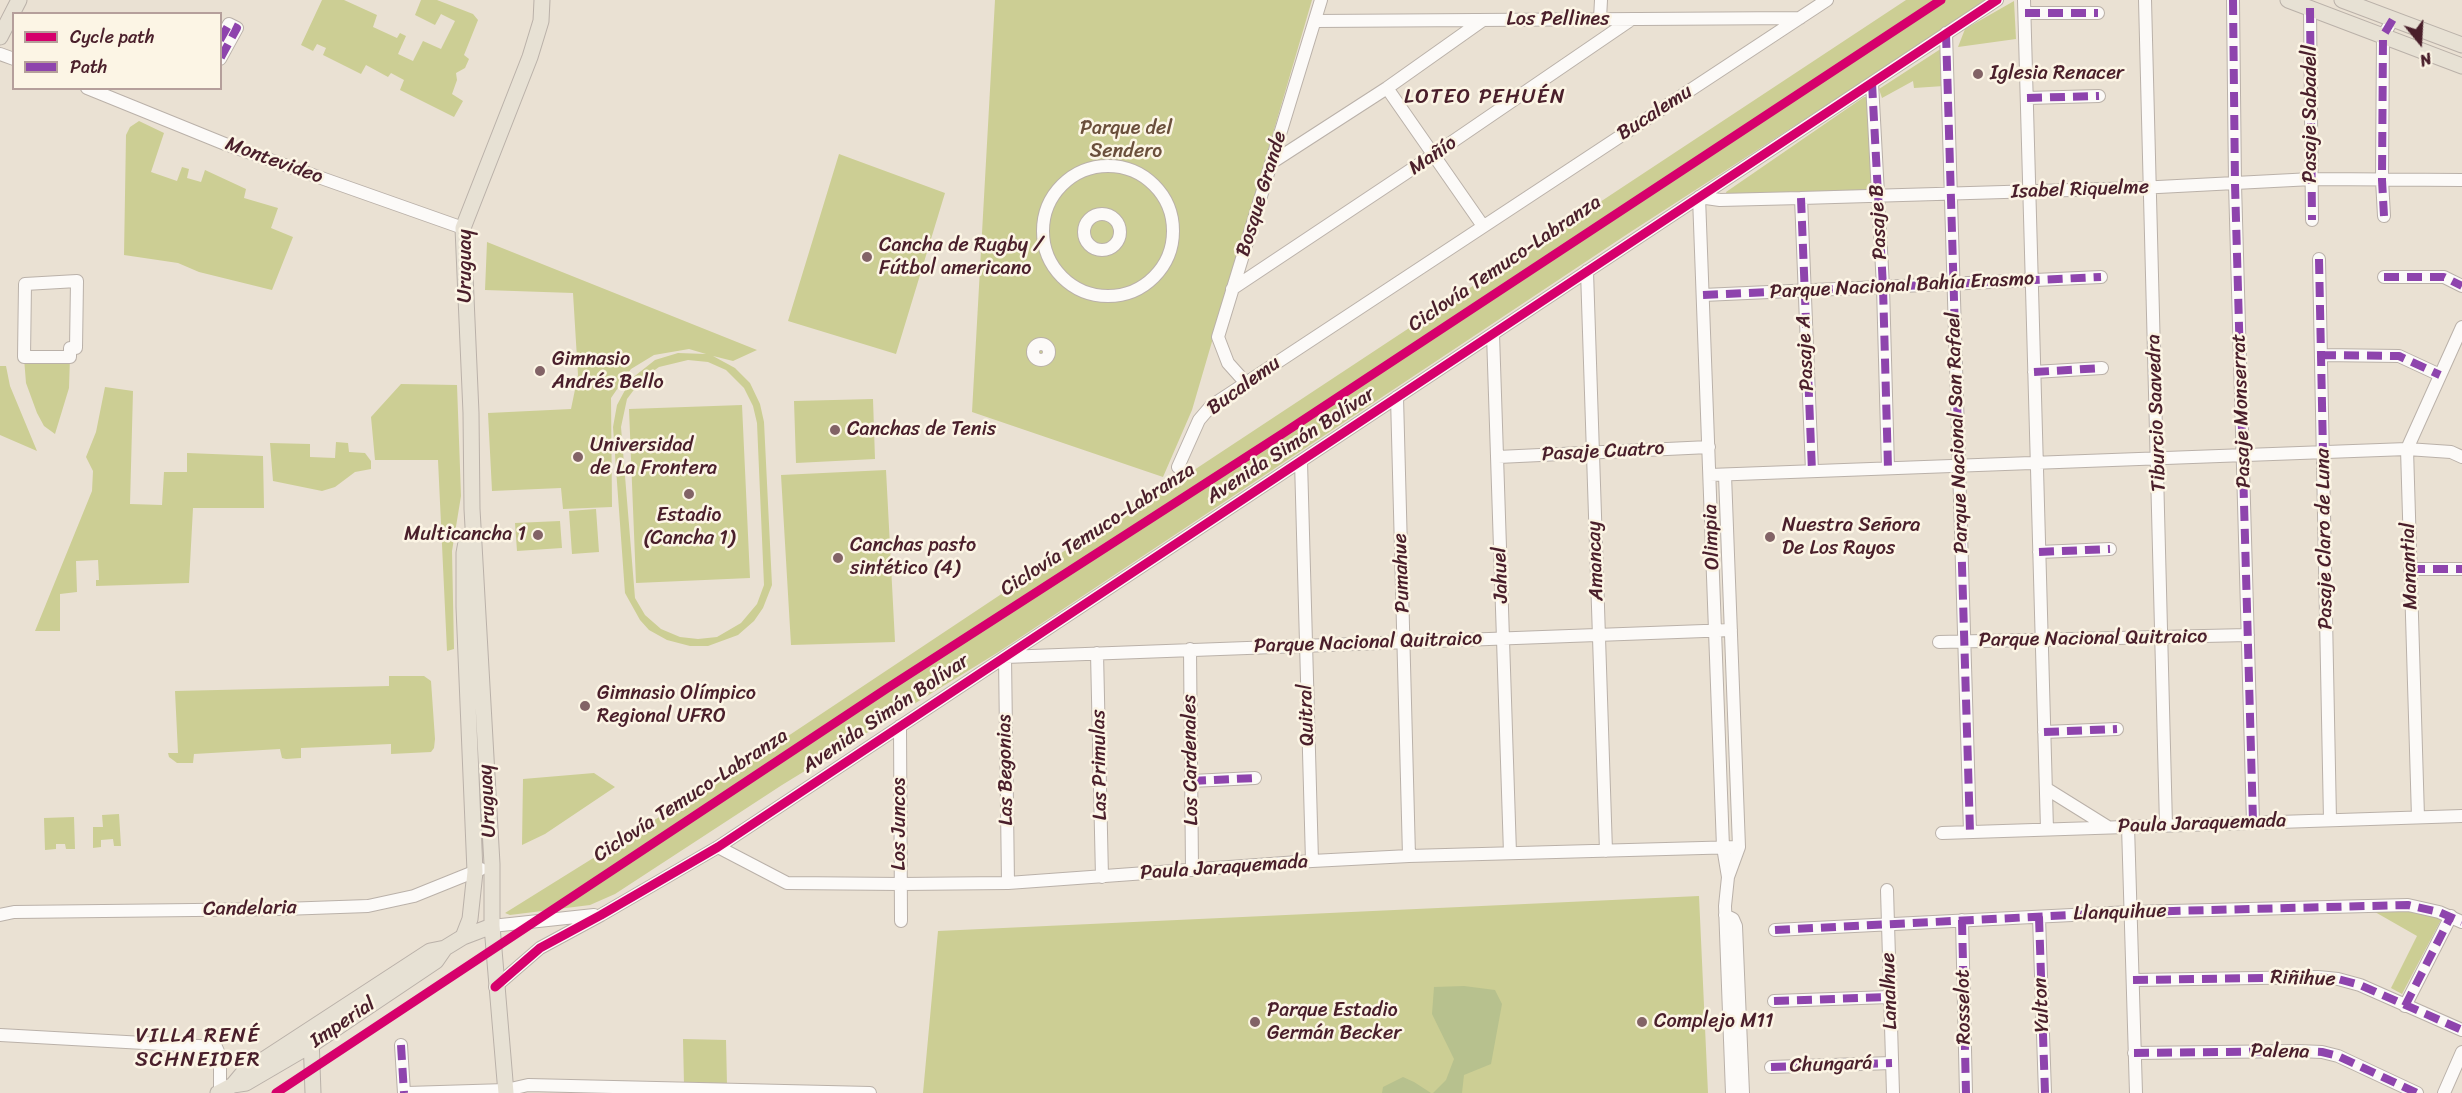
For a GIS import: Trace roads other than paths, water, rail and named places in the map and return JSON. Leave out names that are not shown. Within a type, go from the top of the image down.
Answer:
[{"type":"main road","name":"Uruguay","points":[[506,1092],[489,926],[492,864],[472,509],[471,393],[463,228],[533,48],[541,21],[542,0]]},
{"type":"main road","points":[[2288,0],[2462,66]]},
{"type":"main road","points":[[2342,0],[2462,45]]},
{"type":"main road","points":[[0,37],[12,14]]},
{"type":"main road","name":"Uruguay","points":[[463,937],[470,919],[475,872],[464,607],[464,553],[472,509]]},
{"type":"main road","points":[[473,891],[477,909],[489,926]]},
{"type":"main road","name":"Imperial","points":[[224,1090],[243,1073],[311,1038],[430,951],[445,948],[489,926]]},
{"type":"main road","points":[[311,1038],[313,1093]]},
{"type":"street","name":"Bosque Grande","points":[[1245,382],[1228,363],[1218,337],[1321,0]]},
{"type":"street","points":[[1600,19],[1601,0]]},
{"type":"street","name":"Bucalemu","points":[[1178,467],[1199,420],[1211,406],[1827,0]]},
{"type":"street","name":"Avenida Simón Bolívar","points":[[495,987],[540,948],[602,915],[718,847],[1997,0]]},
{"type":"street","points":[[2024,0],[2047,829]]},
{"type":"street","name":"Tiburcio Saavedra","points":[[2145,0],[2166,825]]},
{"type":"street","name":"Pasaje Monserrat","points":[[2234,0],[2235,184],[2253,822]]},
{"type":"street","name":"Pasaje Sabadell","points":[[2310,8],[2312,220]]},
{"type":"street","points":[[2025,13],[2098,13]]},
{"type":"street","name":"Los Pellines","points":[[1315,21],[1801,18]]},
{"type":"street","name":"Mañío","points":[[1232,289],[1632,19]]},
{"type":"street","points":[[2384,216],[2383,36],[2393,19]]},
{"type":"street","points":[[1271,163],[1387,88],[1483,20]]},
{"type":"street","points":[[222,36],[229,24],[237,28],[222,55]]},
{"type":"street","name":"Parque Nacional San Rafael","points":[[1946,33],[1970,832]]},
{"type":"street","name":"Pasaje B","points":[[1872,83],[1883,287],[1888,468]]},
{"type":"street","points":[[1387,88],[1484,226]]},
{"type":"street","name":"Montevideo","points":[[92,90],[236,148],[463,228]]},
{"type":"street","points":[[2027,98],[2099,96]]},
{"type":"street","points":[[1113,166],[1138,173],[1158,188],[1168,205],[1172,218],[1173,240],[1165,264],[1150,281],[1137,290],[1121,295],[1096,296],[1072,286],[1058,273],[1044,247],[1044,217],[1054,195],[1072,177],[1078,172],[1113,166]]},
{"type":"street","name":"Isabel Riquelme","points":[[1699,197],[1720,200],[1877,196],[2235,184],[2312,179],[2462,180]]},
{"type":"street","name":"Olimpia","points":[[1699,197],[1723,848],[1728,877]]},
{"type":"street","name":"Pasaje A","points":[[1800,198],[1812,471]]},
{"type":"street","name":"Pasaje Claro de Luna","points":[[2319,259],[2330,820]]},
{"type":"street","name":"Amancay","points":[[1587,271],[1606,851]]},
{"type":"street","name":"Parque Nacional Bahía Erasmo","points":[[1703,295],[2101,277]]},
{"type":"street","points":[[2384,277],[2444,277],[2462,286]]},
{"type":"street","points":[[77,281],[76,348],[70,348],[70,357],[24,357],[25,284],[77,281]]},
{"type":"street","name":"Manantial","points":[[2418,817],[2407,449],[2462,327]]},
{"type":"street","name":"Jahuel","points":[[1493,334],[1510,853]]},
{"type":"street","points":[[2321,355],[2399,356],[2440,375]]},
{"type":"street","points":[[2034,372],[2102,368]]},
{"type":"street","name":"Pumahue","points":[[1397,398],[1409,856]]},
{"type":"street","name":"Pasaje Cuatro","points":[[1498,457],[1709,447]]},
{"type":"street","points":[[1710,475],[2407,449],[2451,452],[2462,457]]},
{"type":"street","name":"Quitral","points":[[1301,461],[1304,645],[1312,861]]},
{"type":"street","name":"Olimpia","points":[[1725,475],[1738,847],[1728,877],[1725,915],[1732,1093]]},
{"type":"street","points":[[2039,552],[2110,549]]},
{"type":"street","points":[[2410,569],[2462,569]]},
{"type":"street","name":"Parque Nacional Quitraico","points":[[1005,657],[1731,630]]},
{"type":"street","name":"Parque Nacional Quitraico","points":[[1939,642],[2248,635]]},
{"type":"street","name":"Los Cardenales","points":[[1190,649],[1192,870]]},
{"type":"street","name":"Las Primulas","points":[[1097,653],[1102,877]]},
{"type":"street","name":"Las Begonias","points":[[1005,657],[1008,883]]},
{"type":"street","name":"Los Juncos","points":[[900,726],[901,921]]},
{"type":"street","points":[[2044,732],[2116,729]]},
{"type":"street","points":[[1191,781],[1255,778]]},
{"type":"street","points":[[2047,789],[2108,827]]},
{"type":"street","name":"Paula Jaraquemada","points":[[1942,833],[2462,816]]},
{"type":"street","points":[[2128,826],[2136,1093]]},
{"type":"street","name":"Paula Jaraquemada","points":[[718,847],[787,883],[901,884],[1008,883],[1409,856],[1738,847]]},
{"type":"street","name":"Candelaria","points":[[0,915],[25,912],[368,906],[414,896],[492,864]]},
{"type":"street","name":"Lanalhue","points":[[1887,890],[1893,1093]]},
{"type":"street","name":"Llanquihue","points":[[1775,930],[2131,912],[2408,905],[2428,908],[2456,919]]},
{"type":"street","name":"Avenida Simón Bolívar","points":[[489,926],[602,915]]},
{"type":"street","name":"Olimpia","points":[[1725,915],[1733,919],[1736,926],[1743,1093]]},
{"type":"street","name":"Yulton","points":[[2039,917],[2045,1093]]},
{"type":"street","points":[[2404,1006],[2456,919]]},
{"type":"street","name":"Rosselot","points":[[1962,920],[1966,1093]]},
{"type":"street","name":"Riñihue","points":[[2133,980],[2328,978],[2360,985],[2462,1030]]},
{"type":"street","points":[[1774,1001],[1890,997]]},
{"type":"street","points":[[0,1035],[216,1047],[220,1056],[224,1090]]},
{"type":"street","points":[[401,1046],[406,1093],[506,1092],[528,1085],[870,1093]]},
{"type":"street","name":"Palena","points":[[2134,1053],[2322,1052],[2338,1056],[2417,1093]]},
{"type":"street","points":[[2444,1093],[2462,1052]]},
{"type":"street","name":"Chungará","points":[[1771,1067],[1892,1063]]},
{"type":"place","name":"Iglesia Renacer","points":[[1978,74]]},
{"type":"place","name":"Cancha de Rugby / Fútbol americano","points":[[867,257]]},
{"type":"place","name":"Gimnasio Andrés Bello","points":[[540,371]]},
{"type":"place","name":"Canchas de Tenis","points":[[835,430]]},
{"type":"place","name":"Universidad de La Frontera","points":[[578,457]]},
{"type":"place","name":"Estadio (Cancha 1)","points":[[689,494]]},
{"type":"place","name":"Multicancha 1","points":[[538,535]]},
{"type":"place","name":"Nuestra Señora De Los Rayos","points":[[1770,537]]},
{"type":"place","name":"Canchas pasto sintético (4)","points":[[838,558]]},
{"type":"place","name":"Gimnasio Olímpico Regional UFRO","points":[[585,706]]},
{"type":"place","name":"Parque Estadio Germán Becker","points":[[1255,1022]]},
{"type":"place","name":"Complejo M11","points":[[1642,1022]]},
{"type":"district","name":"LOTEO PEHUÉN","points":[[1485,98]]},
{"type":"district","name":"VILLA RENÉ SCHNEIDER","points":[[198,1049]]},
{"type":"park label","name":"Parque del Sendero","points":[[1126,140]]}]
